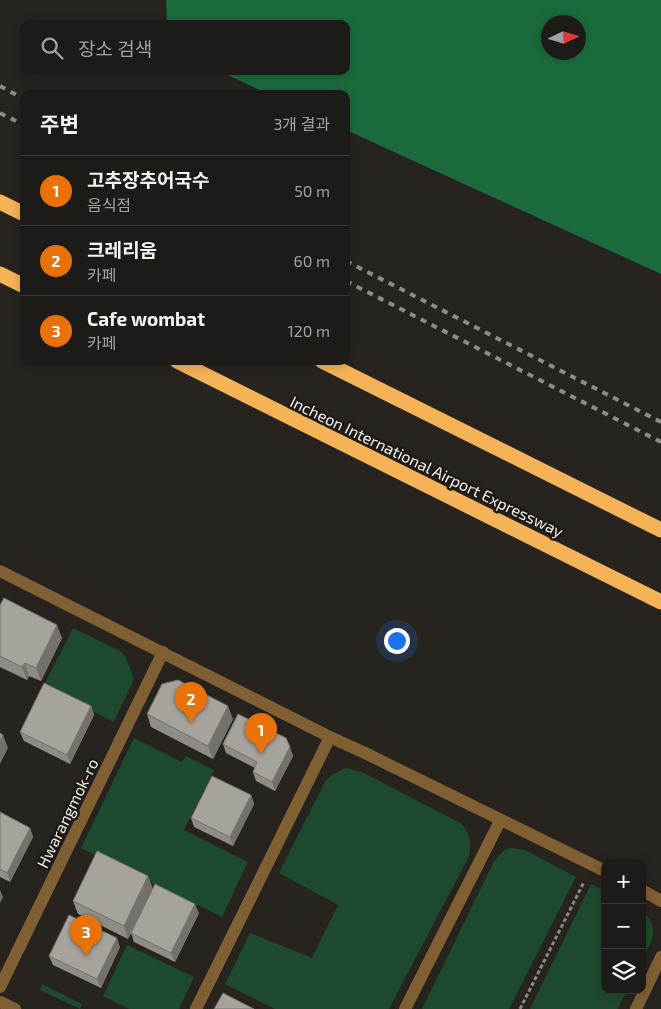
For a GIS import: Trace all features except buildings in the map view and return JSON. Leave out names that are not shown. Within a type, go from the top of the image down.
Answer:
[{"type":"highway","points":[[0,202],[20,212]]},
{"type":"highway","points":[[0,274],[20,284]]},
{"type":"highway","name":"Incheon International Airport Expressway","points":[[185,365],[661,602]]},
{"type":"highway","points":[[330,365],[661,530]]},
{"type":"street","points":[[0,571],[330,737],[365,752],[601,870]]},
{"type":"street","name":"Hwarangmok-ro","points":[[0,987],[163,652]]},
{"type":"street","points":[[196,1009],[330,737]]},
{"type":"street","points":[[405,1009],[500,821]]},
{"type":"street","points":[[646,892],[661,901]]},
{"type":"street","points":[[636,1009],[661,957]]},
{"type":"street","points":[[0,1002],[15,1009]]},
{"type":"path","points":[[520,1009],[586,878]]},
{"type":"green space","points":[[166,0],[661,0],[661,274],[350,132],[350,90],[259,90],[228,75],[350,75],[350,20],[167,20]]},
{"type":"green space","points":[[73,628],[120,651],[125,657],[134,679],[114,722],[43,687]]},
{"type":"green space","points":[[134,738],[182,762],[186,756],[214,770],[184,830],[248,862],[222,917],[81,848]]},
{"type":"green space","points":[[346,768],[364,773],[462,824],[470,839],[469,856],[389,1009],[275,1009],[225,984],[250,933],[312,958],[338,905],[279,873],[325,782],[331,775]]},
{"type":"green space","points":[[510,848],[525,850],[576,877],[509,1009],[422,1009],[494,861],[503,851]]},
{"type":"green space","points":[[591,884],[601,889],[601,994],[625,994],[618,1009],[530,1009]]},
{"type":"green space","points":[[646,915],[653,929],[646,953]]},
{"type":"green space","points":[[127,945],[194,977],[179,1009],[129,1009],[103,996]]},
{"type":"green space","points":[[42,984],[82,1004],[80,1009],[40,990]]},
{"type":"railway","points":[[0,86],[20,97]]},
{"type":"railway","points":[[0,113],[20,123]]},
{"type":"railway","points":[[350,263],[661,422]]},
{"type":"railway","points":[[350,283],[661,442]]},
{"type":"place","name":"크레리움","points":[[191,723]]},
{"type":"place","name":"고추장추어국수","points":[[261,754]]},
{"type":"place","name":"Cafe wombat","points":[[86,956]]}]
